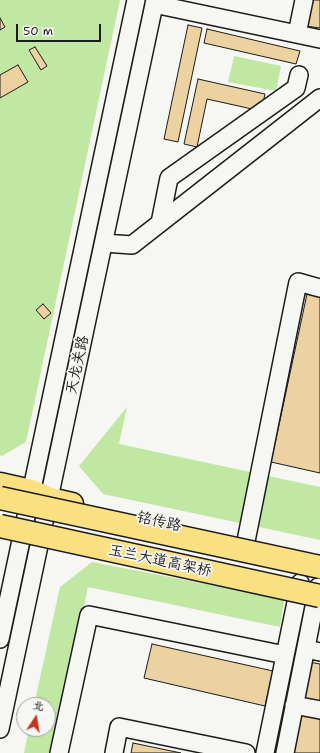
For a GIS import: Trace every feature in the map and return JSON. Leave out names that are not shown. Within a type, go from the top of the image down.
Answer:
[{"type":"main road","name":"铭传路","points":[[0,484],[41,495],[320,557]]},
{"type":"main road","name":"玉兰大道高架桥","points":[[0,498],[316,584]]},
{"type":"main road","points":[[0,525],[316,584]]},
{"type":"main road","name":"玉兰大道高架桥","points":[[0,525],[316,584]]},
{"type":"street","name":"天龙关路","points":[[41,495],[136,0]]},
{"type":"street","points":[[297,34],[304,0]]},
{"type":"street","name":"天龙关路","points":[[0,729],[33,530],[104,243],[154,2]]},
{"type":"street","points":[[154,2],[320,39]]},
{"type":"street","points":[[160,223],[169,178],[296,88],[299,75]]},
{"type":"street","points":[[104,243],[132,245],[320,98]]},
{"type":"street","points":[[246,541],[298,282],[320,288]]},
{"type":"street","name":"天龙关路","points":[[0,639],[33,530]]},
{"type":"street","points":[[285,753],[294,705],[313,650],[316,584]]},
{"type":"street","points":[[265,753],[285,656],[316,584]]},
{"type":"street","points":[[59,753],[89,614],[285,656]]},
{"type":"street","points":[[294,705],[320,710]]},
{"type":"street","points":[[114,753],[119,727],[246,753]]},
{"type":"green space","points":[[0,0],[120,0],[26,442],[2,456],[0,455]]},
{"type":"green space","points":[[234,56],[281,66],[276,91],[228,82]]},
{"type":"green space","points":[[127,407],[119,444],[320,487],[320,540],[103,494],[79,466]]},
{"type":"green space","points":[[92,562],[284,599],[280,627],[88,587],[56,735],[56,697],[36,697],[60,587]]},
{"type":"green space","points":[[27,737],[55,737],[52,753],[24,753]]},
{"type":"building","points":[[312,0],[320,0],[320,28],[306,26]]},
{"type":"building","points":[[0,18],[5,27],[0,30]]},
{"type":"building","points":[[188,25],[202,28],[178,142],[164,139]]},
{"type":"building","points":[[207,29],[300,51],[296,64],[204,43]]},
{"type":"building","points":[[35,47],[47,66],[41,70],[29,50]]},
{"type":"building","points":[[18,65],[28,82],[0,98],[0,75]]},
{"type":"building","points":[[198,79],[265,94],[261,111],[207,99],[197,147],[184,144]]},
{"type":"building","points":[[307,294],[320,297],[320,473],[271,462]]},
{"type":"building","points":[[43,304],[51,313],[44,319],[36,310]]},
{"type":"building","points":[[152,644],[273,671],[265,706],[144,678]]},
{"type":"building","points":[[309,662],[320,664],[320,702],[301,698]]},
{"type":"building","points":[[301,713],[320,717],[320,753],[293,753]]},
{"type":"building","points":[[133,743],[181,753],[131,753]]}]
